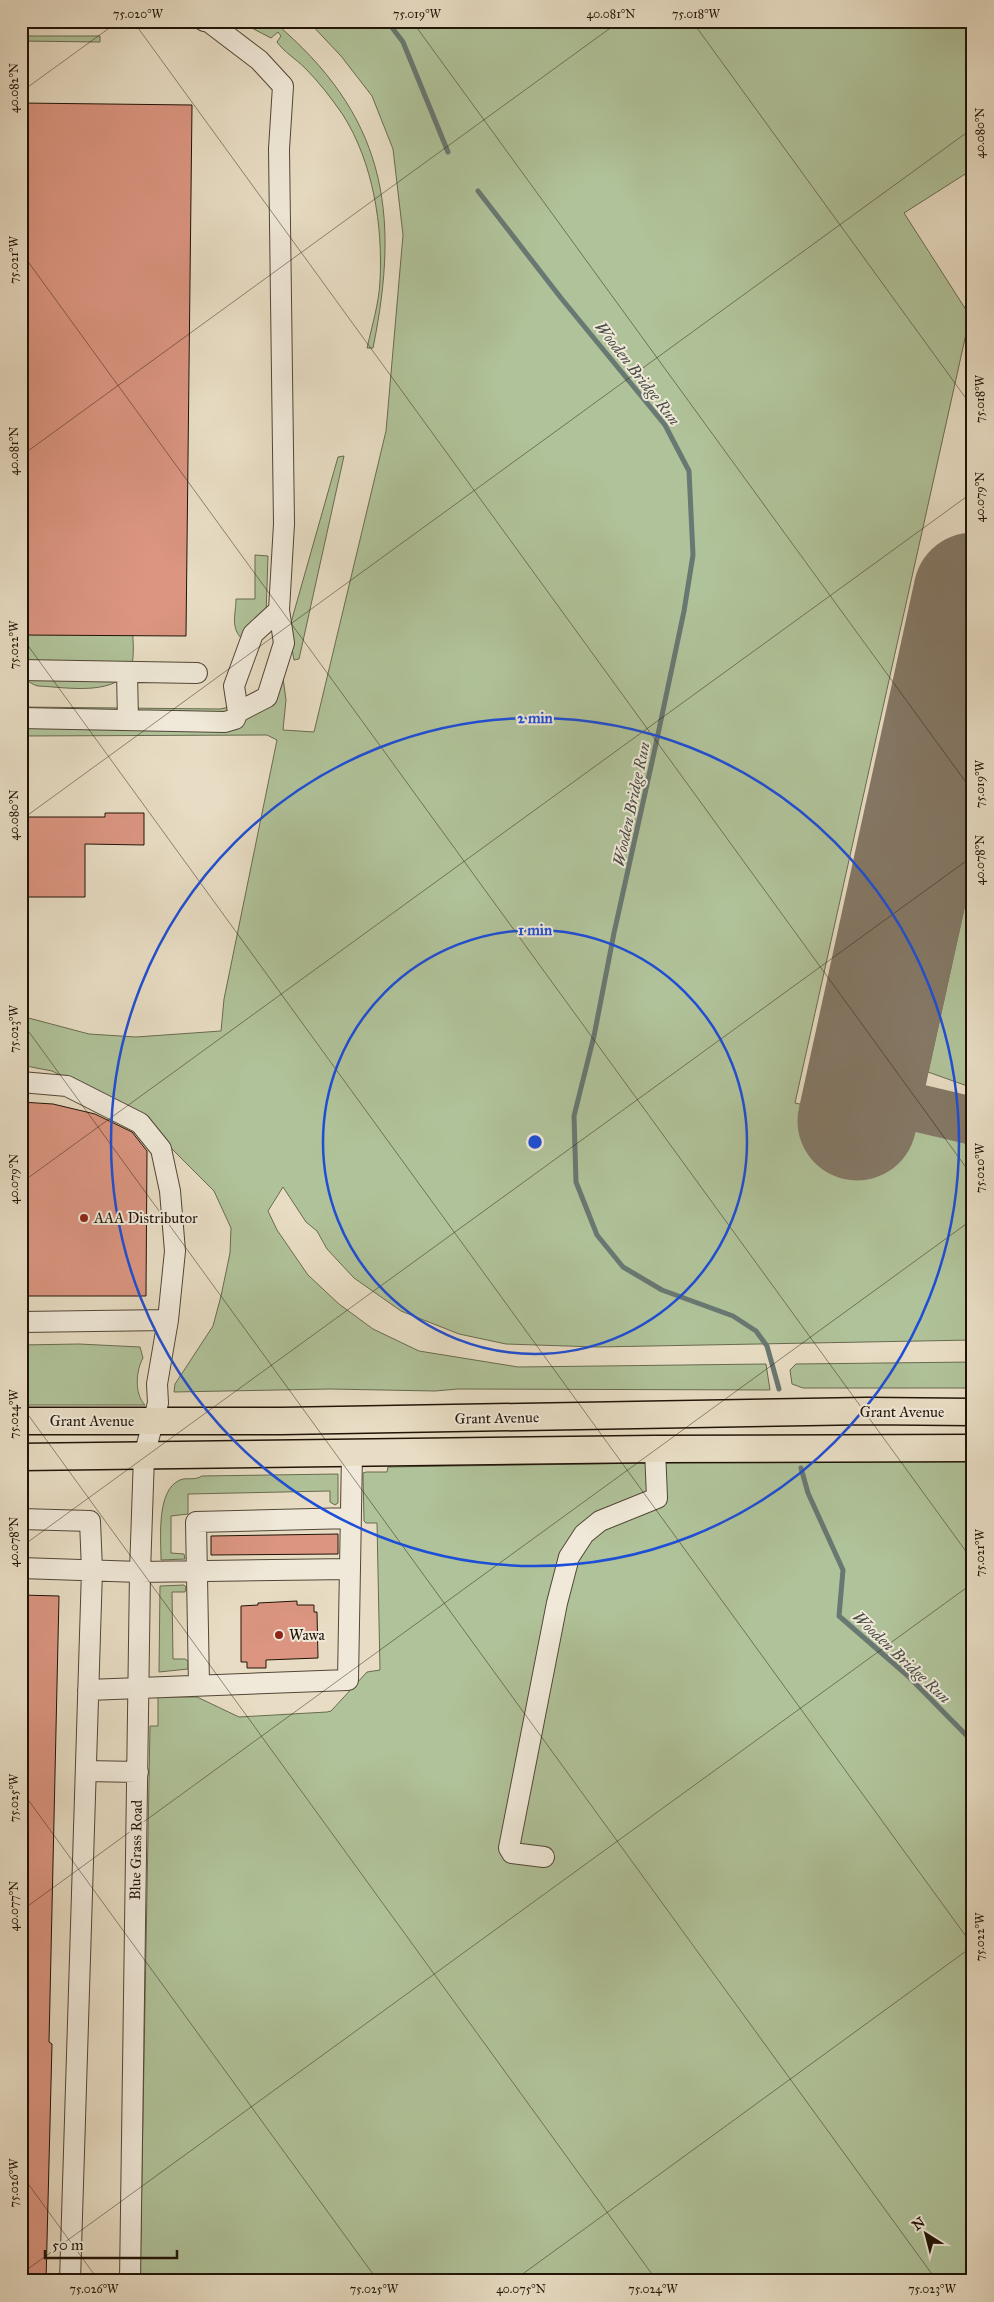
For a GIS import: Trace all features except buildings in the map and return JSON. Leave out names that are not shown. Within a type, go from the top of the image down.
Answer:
[{"type":"main road","name":"Grant Avenue","points":[[21,1421],[282,1421],[867,1411],[973,1412]]},
{"type":"main road","points":[[21,1457],[655,1449],[973,1448]]},
{"type":"street","points":[[204,21],[209,22],[259,60],[283,86],[279,149],[284,524],[279,610],[284,643],[267,697],[238,712]]},
{"type":"street","points":[[21,718],[225,722],[235,719],[238,712],[234,686],[253,634],[279,610]]},
{"type":"street","points":[[21,670],[197,673]]},
{"type":"street","points":[[127,672],[128,720]]},
{"type":"street","name":"Blue Grass Road","points":[[21,1082],[67,1086],[140,1123],[160,1149],[170,1191],[175,1251],[168,1320],[154,1421],[144,1456],[140,1572],[130,2281]]},
{"type":"street","points":[[21,1322],[168,1320]]},
{"type":"street","points":[[544,1857],[512,1853],[509,1848],[557,1603],[569,1558],[584,1534],[600,1521],[657,1498],[655,1449]]},
{"type":"street","points":[[88,1690],[348,1680],[352,1454]]},
{"type":"street","points":[[200,1685],[196,1522],[350,1518]]},
{"type":"street","points":[[21,1519],[90,1521],[92,1570],[70,2281]]},
{"type":"street","points":[[21,1568],[140,1572],[350,1569]]},
{"type":"street","points":[[86,1771],[138,1772]]},
{"type":"green space","points":[[238,21],[273,21],[311,56],[340,92],[361,129],[376,168],[383,209],[385,252],[381,298],[373,348],[367,348],[379,289],[380,238],[374,195],[362,153],[343,115],[330,97],[310,73],[277,42],[281,36],[278,32],[271,38]]},
{"type":"green space","points":[[308,21],[973,21],[973,169],[904,213],[970,316],[795,1103],[973,1141],[973,1340],[597,1347],[506,1344],[459,1334],[401,1311],[354,1278],[327,1249],[317,1231],[306,1222],[283,1187],[268,1211],[277,1230],[308,1275],[339,1304],[373,1329],[419,1351],[518,1367],[766,1364],[770,1390],[458,1389],[435,1391],[330,1389],[174,1392],[175,1384],[213,1326],[230,1253],[231,1228],[214,1191],[133,1110],[52,1071],[21,1065],[21,1016],[89,1034],[136,1037],[221,1031],[224,999],[277,740],[267,735],[21,736],[21,707],[220,709],[234,706],[283,678],[286,700],[283,730],[314,732],[386,431],[403,235],[393,149],[372,96],[341,56]]},
{"type":"green space","points":[[21,36],[100,36],[100,42],[21,41]]},
{"type":"green space","points":[[344,456],[299,659],[294,660],[289,632],[290,626],[338,457]]},
{"type":"green space","points":[[255,555],[268,556],[266,615],[242,639],[236,630],[234,620],[236,599],[255,599]]},
{"type":"green space","points":[[23,597],[131,613],[133,659],[126,675],[116,682],[91,688],[38,686],[29,682],[22,669]]},
{"type":"green space","points":[[973,868],[973,1088],[928,1072]]},
{"type":"green space","points":[[79,1344],[140,1347],[143,1358],[137,1382],[139,1395],[145,1405],[21,1405],[21,1345]]},
{"type":"green space","points":[[973,1362],[973,1388],[803,1388],[792,1384],[790,1370],[796,1364]]},
{"type":"green space","points":[[787,1461],[973,1461],[973,2281],[140,2281],[150,1726],[158,1726],[158,1697],[197,1697],[239,1717],[327,1712],[331,1711],[367,1672],[380,1670],[377,1523],[366,1523],[364,1521],[363,1473],[387,1472],[388,1467]]},
{"type":"green space","points":[[338,1474],[338,1503],[335,1505],[330,1502],[330,1491],[188,1494],[188,1514],[171,1516],[171,1553],[184,1554],[185,1559],[161,1560],[163,1504],[172,1485],[180,1480],[202,1476]]},
{"type":"green space","points":[[184,1585],[186,1587],[185,1592],[172,1592],[173,1659],[185,1659],[188,1661],[188,1669],[159,1672],[160,1586]]},
{"type":"waterway","name":"Wooden Bridge Run","points":[[387,21],[403,42],[448,152]]},
{"type":"waterway","name":"Wooden Bridge Run","points":[[478,191],[561,298],[665,425],[689,471],[693,555],[684,611],[614,933],[594,1036],[574,1116],[576,1182],[597,1235],[623,1267],[662,1290],[733,1316],[756,1331],[767,1346],[779,1389]]},
{"type":"waterway","name":"Wooden Bridge Run","points":[[801,1468],[808,1493],[843,1570],[839,1616],[908,1676],[973,1742]]},
{"type":"taxiway","points":[[863,1095],[973,1121]]},
{"type":"runway","points":[[857,1121],[973,592]]},
{"type":"place","name":"AAA Distributor","points":[[84,1218]]},
{"type":"place","name":"Wawa","points":[[279,1635]]}]
